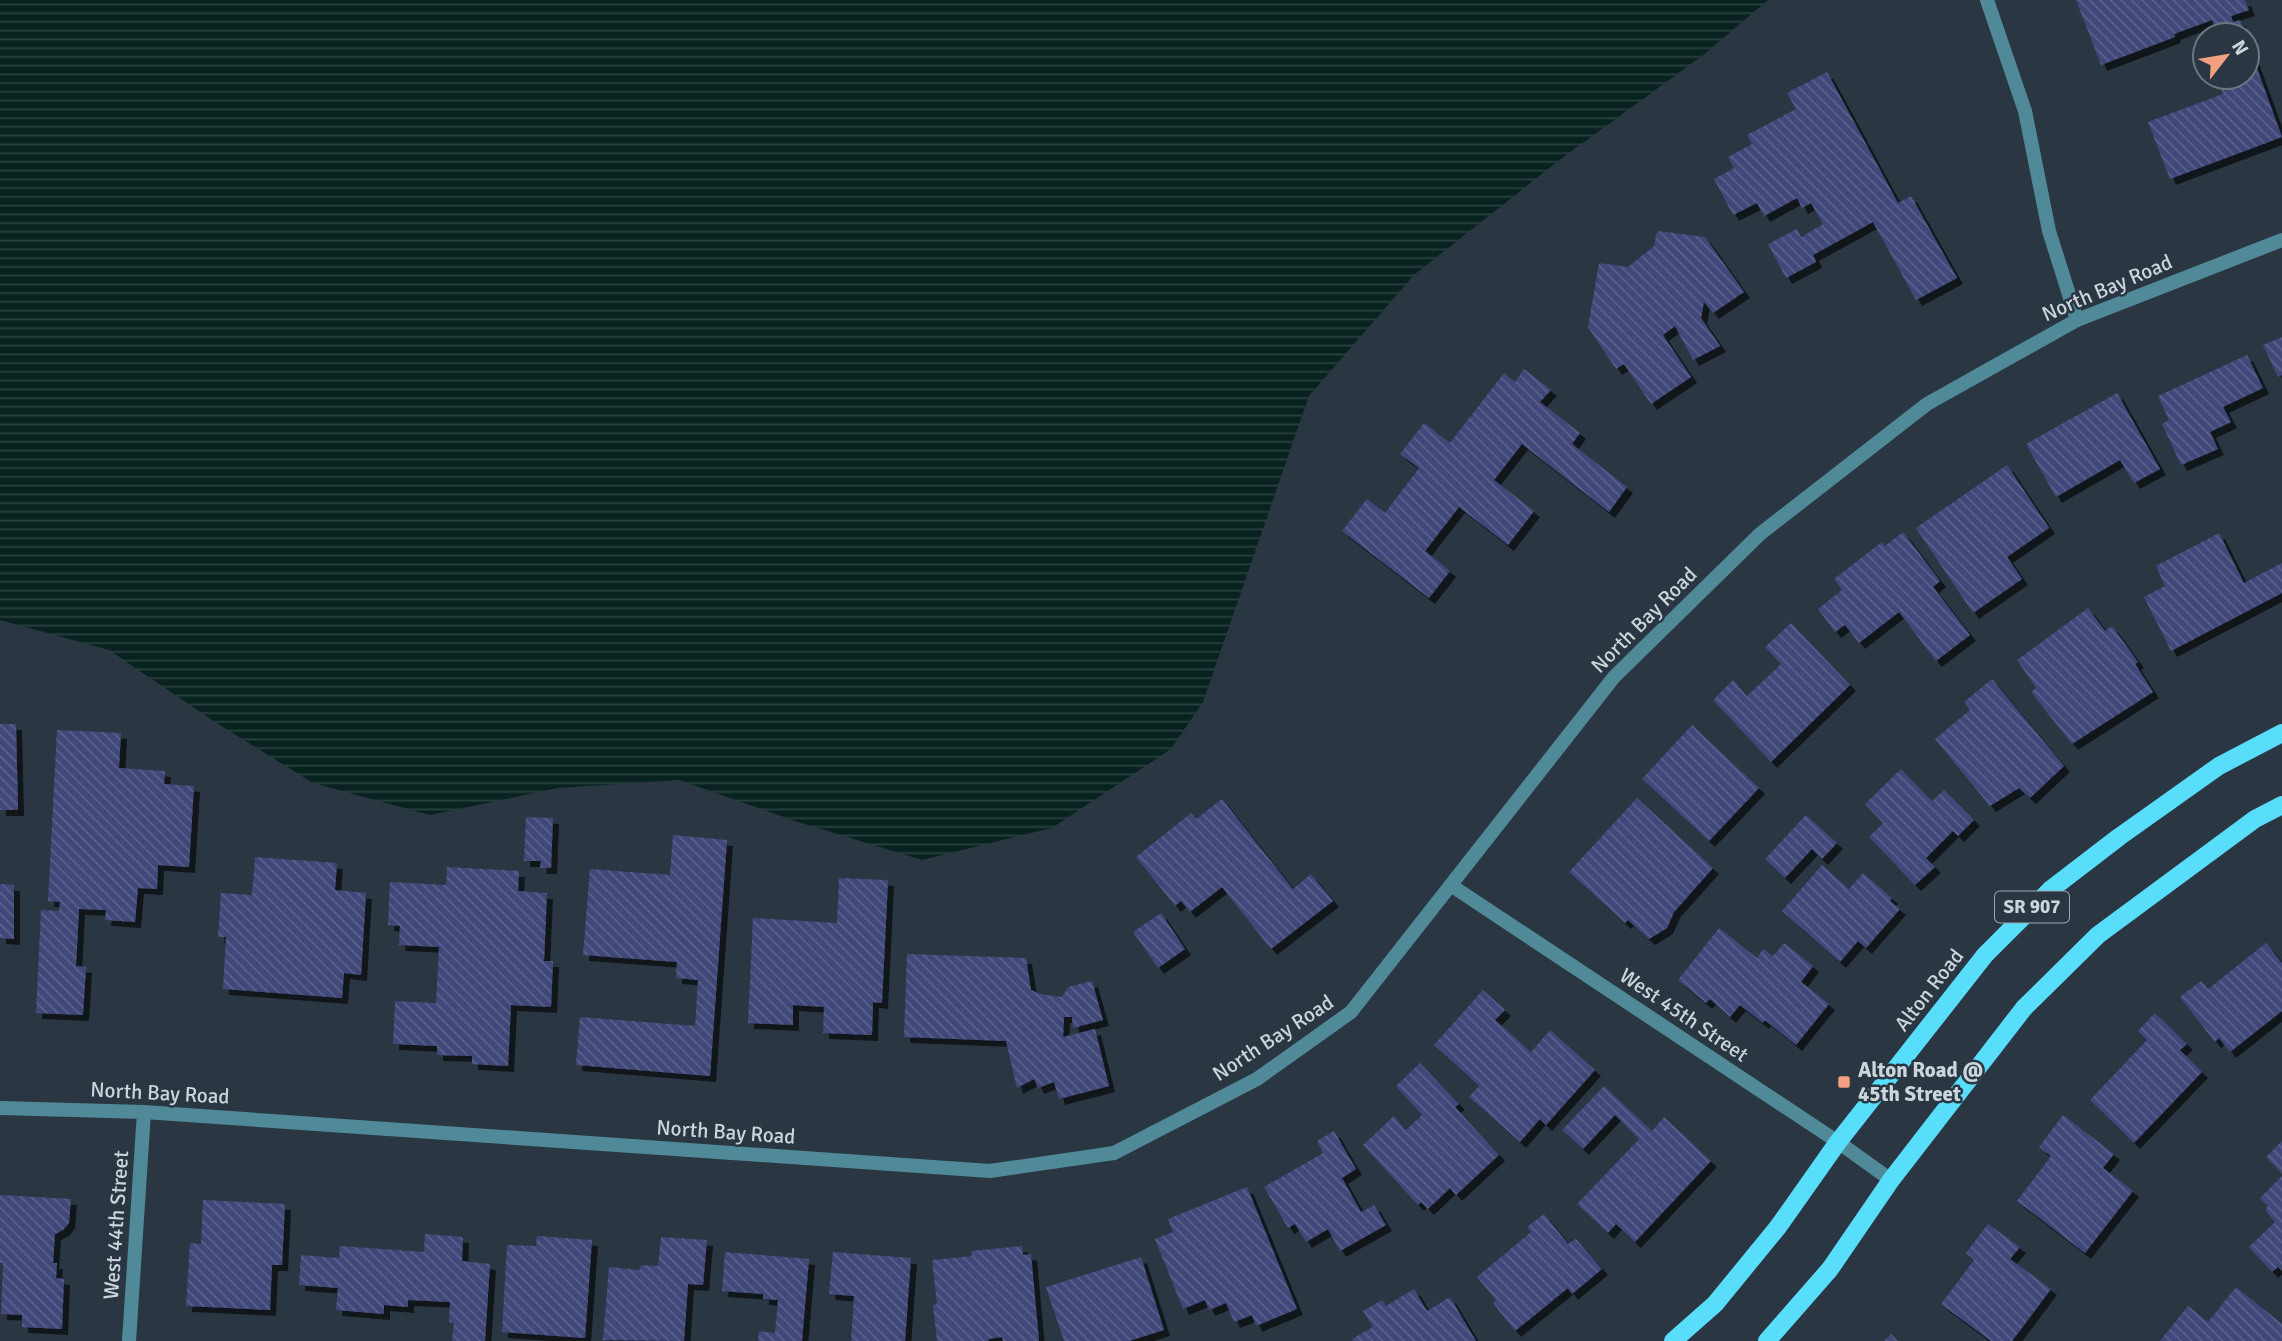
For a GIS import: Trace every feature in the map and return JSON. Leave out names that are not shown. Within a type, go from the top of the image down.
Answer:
[{"type":"main road","name":"Alton Road","points":[[1673,1341],[1715,1304],[1778,1227],[1838,1142],[1985,955],[2050,890],[2119,837],[2220,766],[2282,733]]},
{"type":"main road","name":"SR 907","points":[[1767,1341],[1830,1269],[1891,1180],[2024,1008],[2098,935],[2255,819],[2282,805]]},
{"type":"street","points":[[1987,0],[2025,111],[2049,231],[2077,320]]},
{"type":"street","name":"North Bay Road","points":[[0,1108],[144,1112],[990,1171],[1114,1153],[1257,1079],[1351,1012],[1614,677],[1760,534],[1927,404],[2077,320],[2282,240]]},
{"type":"street","name":"West 45th Street","points":[[1452,886],[1891,1180]]},
{"type":"street","name":"West 44th Street","points":[[129,1341],[144,1112]]},
{"type":"shaded area","points":[[0,0],[1768,0],[1702,56],[1562,158],[1414,275],[1309,396],[1203,702],[1171,749],[1052,828],[922,860],[795,821],[679,780],[558,788],[430,815],[313,783],[212,720],[109,650],[0,620]]},
{"type":"building","points":[[2076,0],[2245,0],[2249,10],[2231,16],[2233,21],[2191,21],[2191,28],[2174,34],[2175,37],[2101,65]]},
{"type":"building","points":[[1827,72],[1898,203],[1911,196],[1957,278],[1916,300],[1873,222],[1813,255],[1816,262],[1786,278],[1768,244],[1797,229],[1801,237],[1823,224],[1811,203],[1802,208],[1797,198],[1764,216],[1757,203],[1733,215],[1714,179],[1734,168],[1728,157],[1752,144],[1747,135],[1796,109],[1787,93]]},
{"type":"building","points":[[2261,79],[2282,137],[2170,179],[2148,122],[2223,94],[2222,91],[2261,91]]},
{"type":"building","points":[[1657,231],[1705,237],[1744,292],[1713,313],[1704,302],[1701,318],[1720,346],[1693,360],[1675,326],[1663,335],[1691,377],[1651,404],[1624,364],[1616,369],[1588,327],[1599,263],[1628,267],[1654,246]]},
{"type":"building","points":[[2282,337],[2282,375],[2278,377],[2263,345]]},
{"type":"building","points":[[2247,355],[2263,388],[2223,407],[2231,422],[2210,432],[2218,449],[2181,465],[2162,424],[2169,420],[2158,396]]},
{"type":"building","points":[[1524,369],[1551,390],[1540,402],[1580,433],[1572,444],[1627,487],[1609,512],[1522,444],[1494,480],[1534,511],[1508,545],[1459,507],[1425,551],[1450,571],[1429,598],[1342,531],[1367,499],[1385,513],[1419,468],[1400,454],[1424,423],[1450,443],[1504,373],[1515,382]]},
{"type":"building","points":[[2117,393],[2160,469],[2134,483],[2120,460],[2056,497],[2026,444]]},
{"type":"building","points":[[2007,465],[2049,528],[2007,557],[2022,579],[1973,613],[1916,528]]},
{"type":"building","points":[[1903,532],[1940,581],[1933,587],[1970,635],[1936,661],[1899,612],[1859,643],[1845,625],[1835,632],[1818,609],[1842,590],[1834,579],[1882,542],[1885,546]]},
{"type":"building","points":[[2219,533],[2244,583],[2282,563],[2282,593],[2171,651],[2144,597],[2165,586],[2156,566]]},
{"type":"building","points":[[2088,608],[2105,631],[2112,626],[2138,662],[2135,664],[2153,692],[2072,744],[2031,692],[2036,688],[2017,660]]},
{"type":"building","points":[[1791,623],[1850,685],[1771,762],[1713,700],[1733,680],[1747,696],[1781,664],[1765,647]]},
{"type":"building","points":[[1992,679],[2064,766],[2030,798],[2019,788],[1990,806],[1935,739],[1970,710],[1964,702]]},
{"type":"building","points":[[0,724],[16,724],[18,810],[0,810]]},
{"type":"building","points":[[1692,725],[1759,788],[1709,841],[1642,779]]},
{"type":"building","points":[[57,730],[121,733],[119,768],[165,771],[164,784],[194,786],[189,867],[158,865],[157,889],[138,888],[135,922],[105,920],[106,910],[79,909],[76,966],[86,967],[83,1015],[36,1013],[41,910],[59,911],[60,902],[48,901]]},
{"type":"building","points":[[1901,769],[1932,801],[1944,790],[1974,820],[1958,836],[1953,831],[1926,858],[1935,867],[1915,885],[1869,837],[1883,823],[1865,804]]},
{"type":"building","points":[[1637,798],[1713,868],[1674,912],[1667,928],[1649,939],[1628,920],[1625,923],[1569,872]]},
{"type":"building","points":[[1222,799],[1293,889],[1311,874],[1333,901],[1271,949],[1222,887],[1190,912],[1181,901],[1175,906],[1136,857],[1191,813],[1196,819]]},
{"type":"building","points":[[1806,815],[1837,843],[1822,859],[1812,849],[1785,878],[1765,859]]},
{"type":"building","points":[[526,817],[553,818],[551,868],[540,868],[541,861],[524,861]]},
{"type":"building","points":[[673,835],[727,840],[710,1076],[576,1065],[580,1017],[695,1026],[698,980],[676,978],[677,962],[583,955],[590,869],[670,875]]},
{"type":"building","points":[[255,857],[337,863],[335,890],[366,893],[361,975],[344,973],[342,998],[223,989],[226,937],[218,937],[221,893],[252,895]]},
{"type":"building","points":[[1822,865],[1849,889],[1863,873],[1892,898],[1890,901],[1900,909],[1866,948],[1858,941],[1840,962],[1782,911]]},
{"type":"building","points":[[447,867],[519,871],[518,891],[547,893],[544,961],[553,961],[551,1007],[511,1005],[508,1066],[472,1064],[472,1056],[437,1055],[437,1046],[393,1044],[395,1001],[436,1003],[439,947],[399,945],[400,926],[388,925],[390,882],[446,885]]},
{"type":"building","points":[[839,878],[888,880],[882,1003],[873,1002],[872,1035],[823,1033],[824,1007],[793,1005],[793,1025],[748,1023],[753,918],[837,923]]},
{"type":"building","points":[[0,884],[14,885],[14,939],[0,938]]},
{"type":"building","points":[[1161,913],[1185,949],[1158,968],[1133,932]]},
{"type":"building","points":[[1719,928],[1757,958],[1763,949],[1773,956],[1784,943],[1813,966],[1801,982],[1829,1004],[1796,1045],[1765,1020],[1763,1023],[1740,1005],[1730,1017],[1710,999],[1706,1003],[1678,980]]},
{"type":"building","points":[[2266,943],[2282,963],[2282,1011],[2230,1052],[2219,1038],[2215,1042],[2180,997],[2201,981],[2208,989]]},
{"type":"building","points":[[907,954],[1026,958],[1031,990],[1040,994],[1062,997],[1068,987],[1092,981],[1103,1020],[1073,1028],[1072,1017],[1064,1017],[1063,1037],[1095,1029],[1109,1086],[1059,1099],[1054,1082],[1038,1088],[1034,1079],[1017,1088],[1006,1041],[904,1037]]},
{"type":"building","points":[[1483,990],[1505,1010],[1495,1020],[1531,1052],[1550,1030],[1595,1070],[1546,1125],[1540,1119],[1520,1142],[1469,1097],[1479,1086],[1434,1045]]},
{"type":"building","points":[[2155,1013],[2187,1044],[2180,1050],[2202,1072],[2134,1143],[2090,1100],[2147,1040],[2138,1031]]},
{"type":"building","points":[[1420,1063],[1459,1104],[1455,1107],[1499,1155],[1456,1195],[1450,1188],[1428,1209],[1421,1202],[1418,1205],[1363,1145],[1394,1116],[1406,1130],[1422,1115],[1396,1086]]},
{"type":"building","points":[[1604,1086],[1652,1131],[1664,1117],[1711,1161],[1635,1242],[1616,1224],[1608,1233],[1577,1204],[1639,1139],[1615,1115],[1583,1149],[1562,1130]]},
{"type":"building","points":[[2063,1115],[2114,1154],[2103,1168],[2133,1191],[2085,1253],[2017,1201],[2051,1156],[2039,1147]]},
{"type":"building","points":[[1334,1131],[1356,1169],[1342,1178],[1361,1212],[1374,1205],[1386,1225],[1340,1251],[1328,1229],[1306,1242],[1295,1224],[1288,1228],[1264,1187],[1323,1153],[1317,1141]]},
{"type":"building","points":[[2282,1141],[2282,1174],[2266,1157]]},
{"type":"building","points":[[2282,1176],[2282,1271],[2278,1267],[2272,1272],[2249,1247],[2275,1222],[2265,1210],[2268,1206],[2260,1198]]},
{"type":"building","points":[[1247,1187],[1297,1309],[1256,1326],[1252,1315],[1234,1322],[1226,1303],[1209,1310],[1205,1300],[1183,1309],[1155,1239],[1173,1232],[1168,1219]]},
{"type":"building","points":[[0,1195],[71,1199],[69,1223],[55,1234],[53,1263],[57,1263],[56,1278],[64,1279],[62,1329],[22,1327],[22,1315],[1,1314],[3,1263],[0,1263]]},
{"type":"building","points":[[203,1200],[285,1204],[282,1265],[272,1265],[270,1310],[186,1306],[190,1243],[201,1244]]},
{"type":"building","points":[[1544,1214],[1568,1244],[1576,1239],[1602,1269],[1572,1294],[1568,1288],[1515,1331],[1493,1303],[1496,1300],[1477,1277],[1531,1232],[1527,1227]]},
{"type":"building","points":[[1988,1224],[2020,1247],[2010,1259],[2051,1289],[2012,1341],[1991,1341],[1941,1304],[1974,1260],[1966,1253]]},
{"type":"building","points":[[425,1234],[463,1237],[462,1261],[490,1264],[485,1341],[452,1341],[454,1323],[449,1322],[450,1302],[408,1300],[408,1307],[384,1305],[384,1314],[336,1310],[338,1288],[299,1285],[301,1255],[339,1258],[340,1246],[424,1252]]},
{"type":"building","points":[[537,1236],[592,1240],[585,1338],[502,1332],[507,1245],[536,1246]]},
{"type":"building","points":[[661,1237],[707,1240],[703,1285],[688,1284],[684,1341],[603,1340],[609,1267],[640,1270],[641,1265],[658,1266]]},
{"type":"building","points":[[1022,1246],[1023,1255],[1031,1254],[1039,1341],[1003,1341],[1002,1337],[988,1341],[937,1341],[933,1305],[937,1304],[932,1260],[972,1256],[971,1251]]},
{"type":"building","points":[[725,1252],[809,1259],[802,1341],[758,1341],[759,1331],[775,1333],[778,1300],[763,1299],[763,1294],[722,1291]]},
{"type":"building","points":[[833,1252],[911,1258],[905,1341],[851,1341],[854,1296],[829,1294]]},
{"type":"building","points":[[1141,1257],[1164,1330],[1129,1341],[1064,1341],[1046,1287]]},
{"type":"building","points":[[2236,1287],[2282,1324],[2282,1341],[2160,1341],[2188,1306],[2208,1322]]},
{"type":"building","points":[[1414,1289],[1427,1311],[1450,1297],[1476,1341],[1353,1341],[1352,1339],[1373,1327],[1363,1311],[1382,1300],[1386,1306]]},
{"type":"building","points":[[1891,1334],[1898,1341],[1884,1341]]},
{"type":"place","name":"Alton Road @ 45th Street","points":[[1844,1082]]}]
